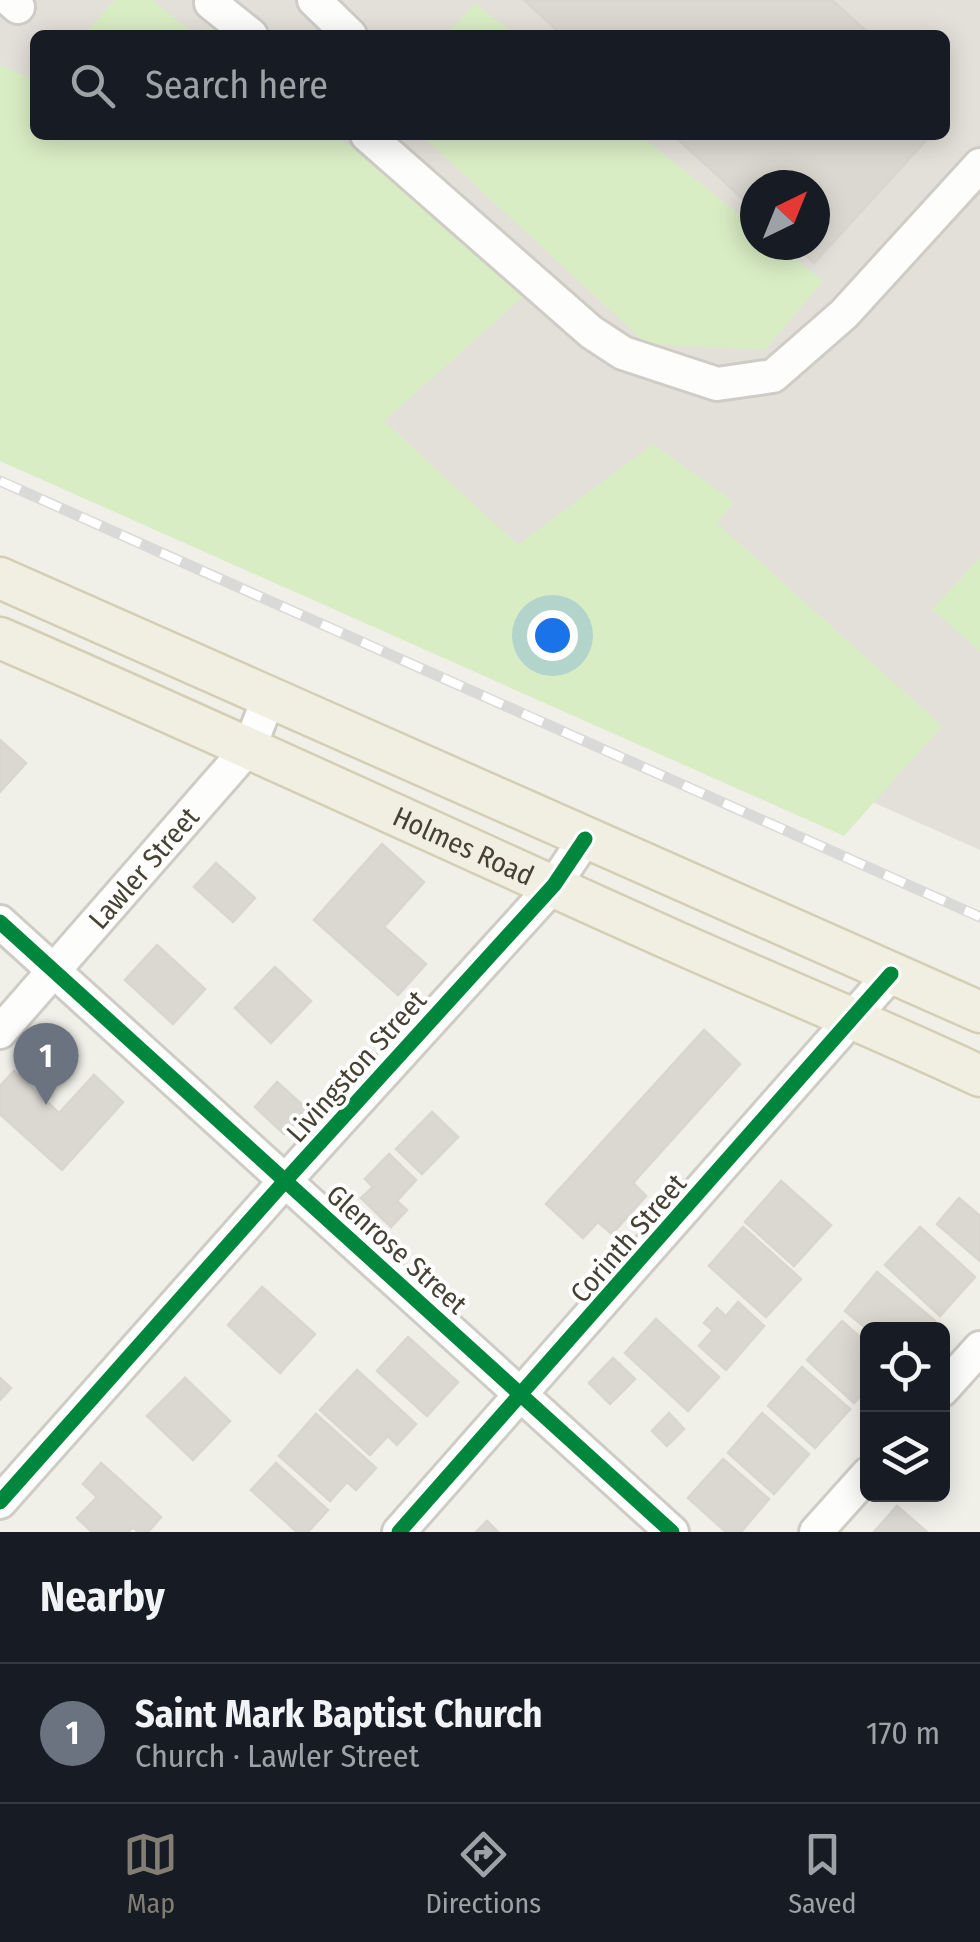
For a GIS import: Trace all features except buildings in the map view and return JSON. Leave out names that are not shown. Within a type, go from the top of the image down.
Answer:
[{"type":"main road","name":"Holmes Road","points":[[0,578],[980,1012]]},
{"type":"main road","name":"Holmes Road","points":[[0,638],[250,746],[682,945],[856,1018],[980,1076]]},
{"type":"street","points":[[314,0],[345,30]]},
{"type":"street","points":[[211,3],[245,30]]},
{"type":"street","points":[[373,140],[590,332],[624,352],[717,384],[773,376],[844,314],[980,165]]},
{"type":"street","name":"Lawler Street","points":[[0,1032],[250,746],[270,697]]},
{"type":"street","name":"Livingston Street","points":[[0,1502],[554,885],[585,839]]},
{"type":"street","name":"Glenrose Street","points":[[0,922],[672,1532]]},
{"type":"street","name":"Corinth Street","points":[[399,1532],[892,974]]},
{"type":"street","points":[[950,1381],[980,1348]]},
{"type":"street","points":[[816,1532],[860,1483]]},
{"type":"shaded area","points":[[0,0],[980,0],[980,850],[0,413]]},
{"type":"green space","points":[[115,0],[152,0],[190,30],[88,30]]},
{"type":"green space","points":[[475,3],[509,30],[451,30]]},
{"type":"green space","points":[[0,65],[30,78],[30,140],[343,140],[524,296],[384,421],[518,545],[653,444],[734,502],[717,523],[942,726],[844,836],[0,461]]},
{"type":"green space","points":[[426,140],[646,140],[740,215],[740,260],[797,260],[823,281],[765,350],[647,344]]},
{"type":"green space","points":[[980,558],[980,652],[932,609]]},
{"type":"railway","points":[[0,481],[980,917]]},
{"type":"cycle path","points":[[0,1502],[554,885],[585,839]]},
{"type":"cycle path","points":[[0,922],[672,1532]]},
{"type":"cycle path","points":[[399,1532],[891,974]]},
{"type":"place","name":"Saint Mark Baptist Church","points":[[46,1105]]}]
